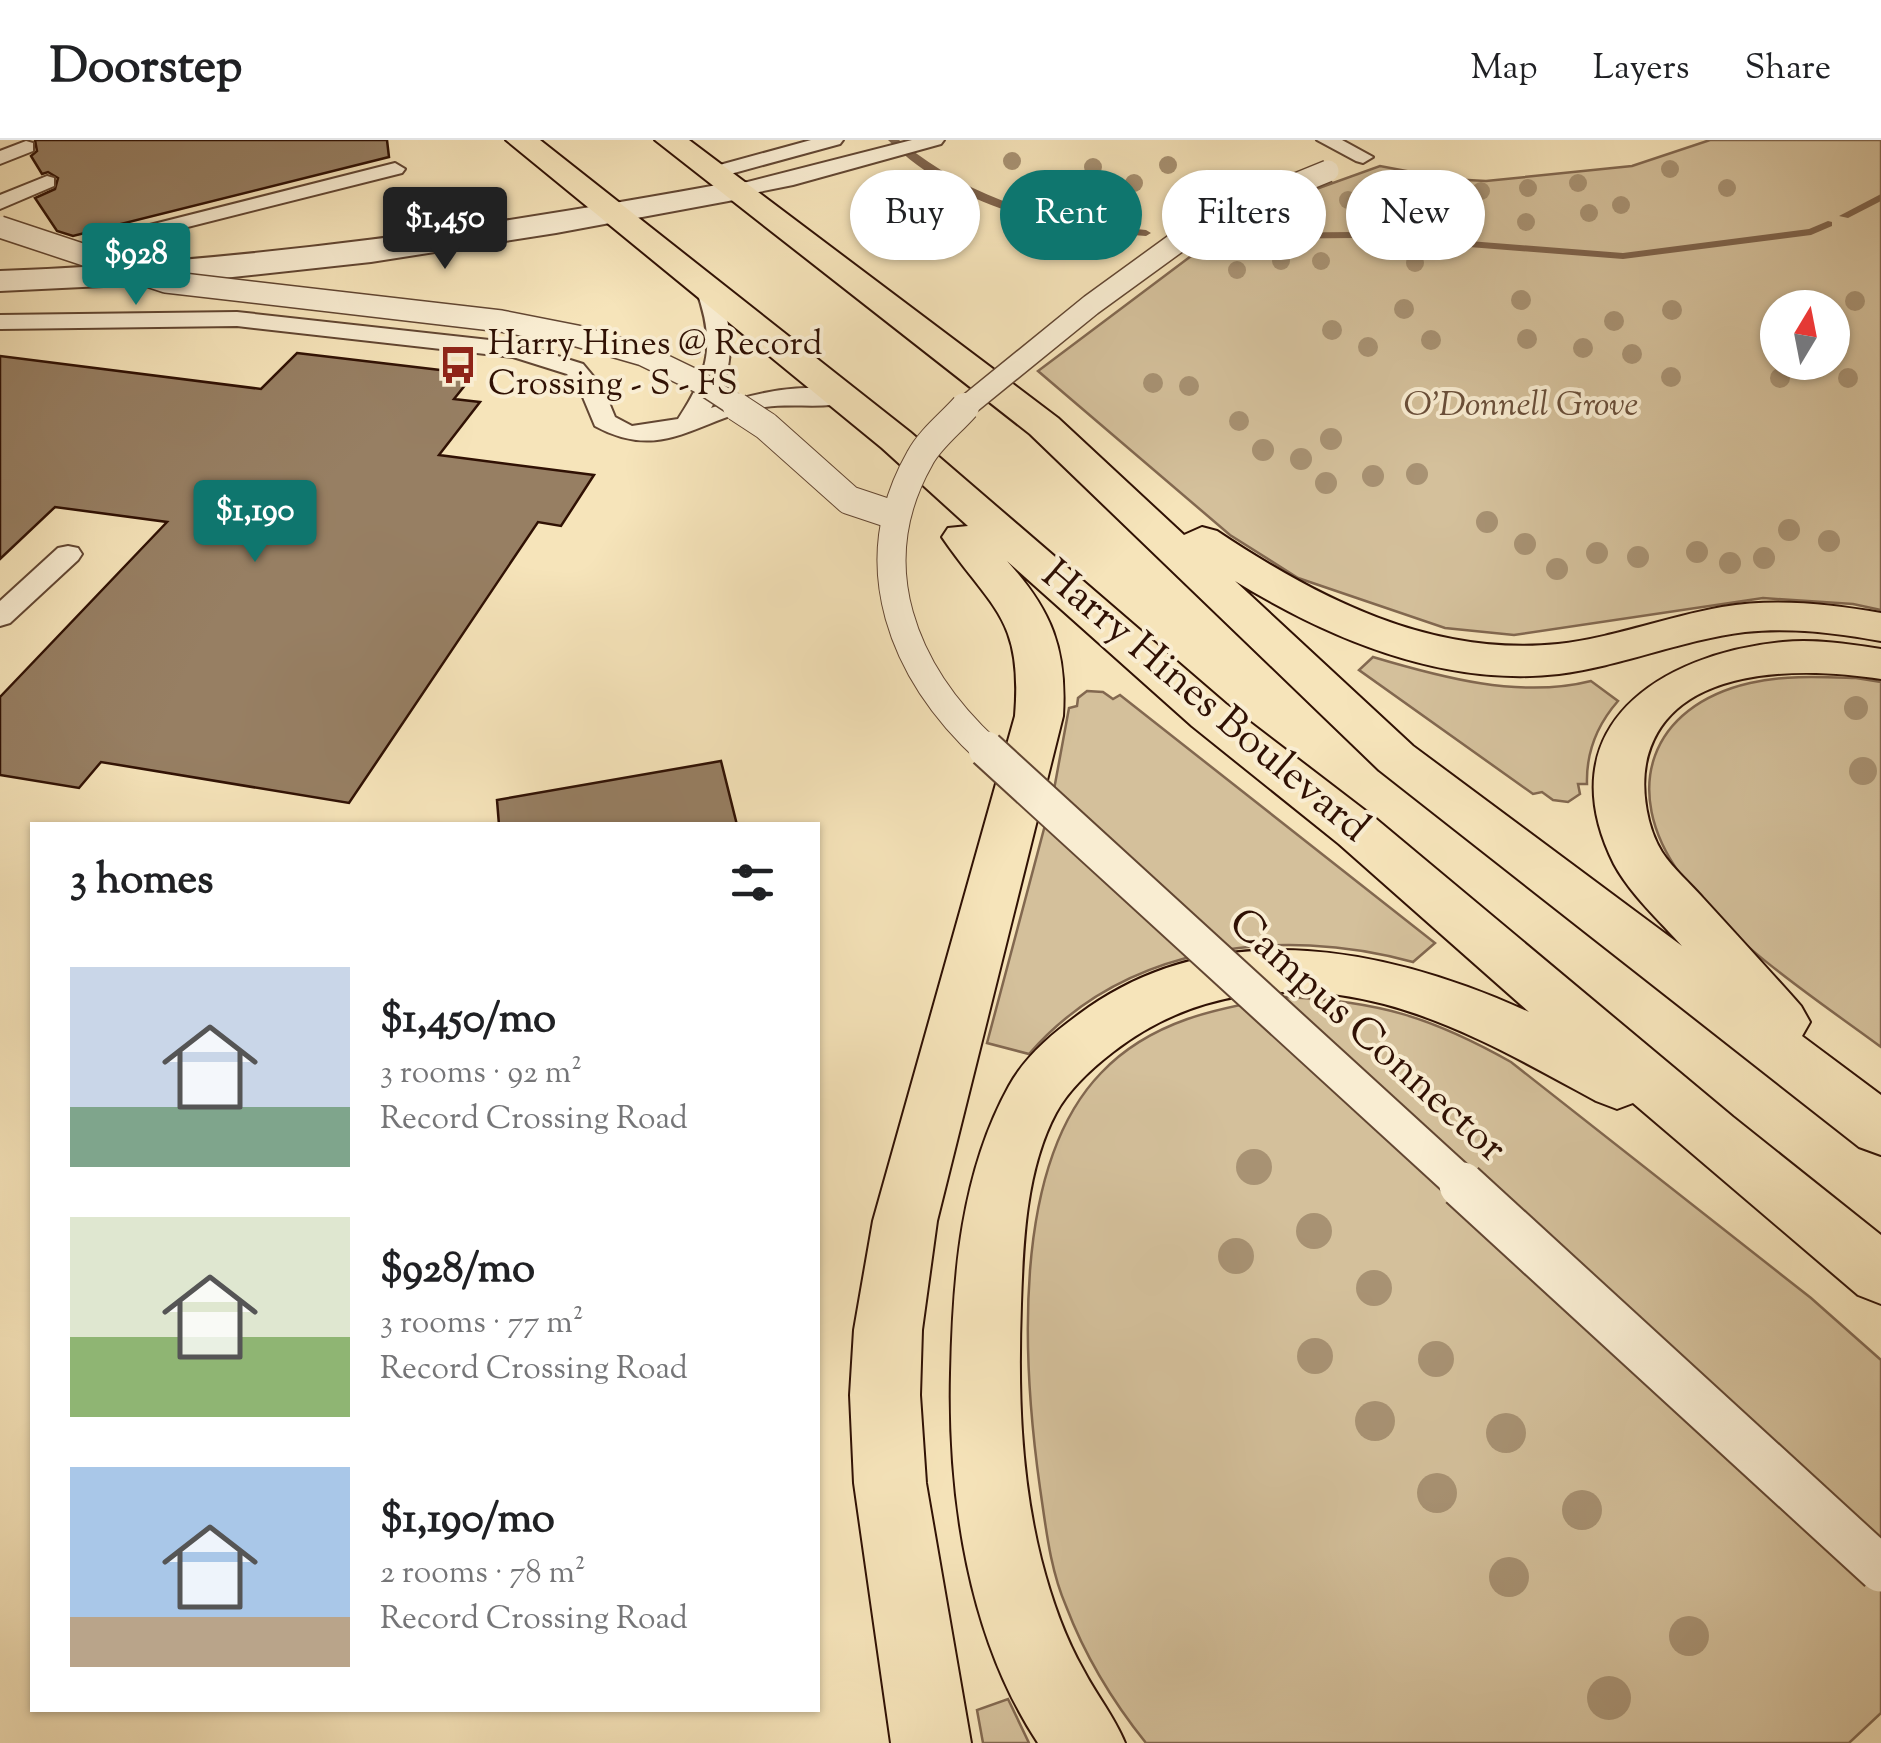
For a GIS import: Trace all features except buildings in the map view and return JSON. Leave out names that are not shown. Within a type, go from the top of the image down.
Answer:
[{"type":"main road","name":"Harry Hines Boulevard","points":[[521,140],[896,440],[1209,716],[1357,831],[1881,1274]]},
{"type":"main road","name":"Harry Hines Boulevard","points":[[670,140],[1044,426],[1396,758],[1871,1122]]},
{"type":"main road","points":[[1044,426],[1266,583],[1365,629],[1412,645],[1513,661],[1556,660],[1746,618],[1794,616],[1881,627]]},
{"type":"main road","points":[[896,440],[949,522],[1010,590],[1030,622],[1040,649],[1044,678],[1039,716],[905,1221],[890,1306],[884,1392],[890,1499],[931,1743]]},
{"type":"main road","points":[[1871,1122],[1639,861],[1624,829],[1617,796],[1618,764],[1634,723],[1668,692],[1724,666],[1782,657],[1838,657],[1881,664]]},
{"type":"main road","points":[[1085,1743],[1070,1723],[1018,1615],[994,1512],[984,1399],[989,1270],[1004,1177],[1030,1104],[1071,1050],[1134,1006],[1190,983],[1265,969],[1330,971],[1396,983],[1464,1006],[1712,1135]]},
{"type":"street","points":[[0,281],[188,272],[456,239],[727,181]]},
{"type":"street","points":[[0,260],[106,256],[601,206]]},
{"type":"lane","points":[[727,181],[833,140]]},
{"type":"lane","points":[[727,181],[869,158],[934,140]]},
{"type":"lane","points":[[0,158],[26,147]]},
{"type":"lane","name":"Campus Connector","points":[[1327,155],[1363,157],[1327,155],[1208,220],[1076,318],[941,429],[905,484],[894,515],[890,577],[906,640],[922,672],[972,737],[1881,1570]]},
{"type":"lane","points":[[106,256],[112,245],[137,234],[395,169]]},
{"type":"lane","points":[[0,203],[47,182]]},
{"type":"lane","points":[[0,227],[166,282],[501,321],[577,336],[642,355],[703,384],[766,426],[849,500],[894,515]]},
{"type":"lane","points":[[686,424],[710,391],[721,354],[717,312],[707,290]]},
{"type":"lane","points":[[0,322],[237,319],[516,350],[574,369],[591,388],[604,421],[614,428],[646,434],[756,401],[841,396]]},
{"type":"lane","points":[[0,618],[68,554]]},
{"type":"green space","name":"O'Donnell Grove","points":[[1710,140],[1881,140],[1881,610],[1853,604],[1763,598],[1514,635],[1445,628],[1298,578],[1230,535],[1038,371],[1186,260],[1326,260],[1326,185],[1346,178],[1346,260],[1485,260],[1486,181],[1632,166]]},
{"type":"green space","name":"O'Donnell Grove","points":[[1380,166],[1401,170],[1369,170]]},
{"type":"green space","points":[[1373,657],[1425,672],[1508,687],[1564,686],[1591,681],[1618,701],[1594,739],[1587,784],[1578,784],[1580,794],[1568,802],[1553,800],[1542,792],[1533,794],[1359,670]]},
{"type":"green space","points":[[1856,678],[1881,682],[1881,1047],[1773,968],[1700,899],[1662,843],[1652,812],[1649,783],[1655,756],[1668,731],[1688,711],[1716,694],[1776,679]]},
{"type":"green space","points":[[1087,691],[1103,692],[1113,699],[1120,695],[1435,943],[1413,962],[1310,945],[1206,953],[1157,967],[1110,988],[1067,1017],[1029,1054],[987,1043],[1053,795],[1069,708],[1077,706],[1078,698]]},
{"type":"green space","points":[[1286,997],[1377,1007],[1403,1014],[1455,1033],[1511,1062],[1811,1298],[1881,1360],[1881,1713],[1849,1743],[1146,1743],[1082,1643],[1056,1578],[1049,1548],[1030,1385],[1030,1270],[1037,1214],[1051,1160],[1072,1113],[1101,1073],[1120,1055],[1187,1019]]},
{"type":"green space","points":[[1008,1699],[1029,1743],[983,1743],[977,1710]]},
{"type":"waterway","points":[[893,140],[949,181],[1011,209],[1077,226],[1146,233]]},
{"type":"waterway","points":[[1844,216],[1881,197]]},
{"type":"waterway","points":[[1326,235],[1623,256],[1811,232],[1828,224]]},
{"type":"place","name":"Harry Hines @ Record Crossing - S - FS","points":[[458,365]]}]
